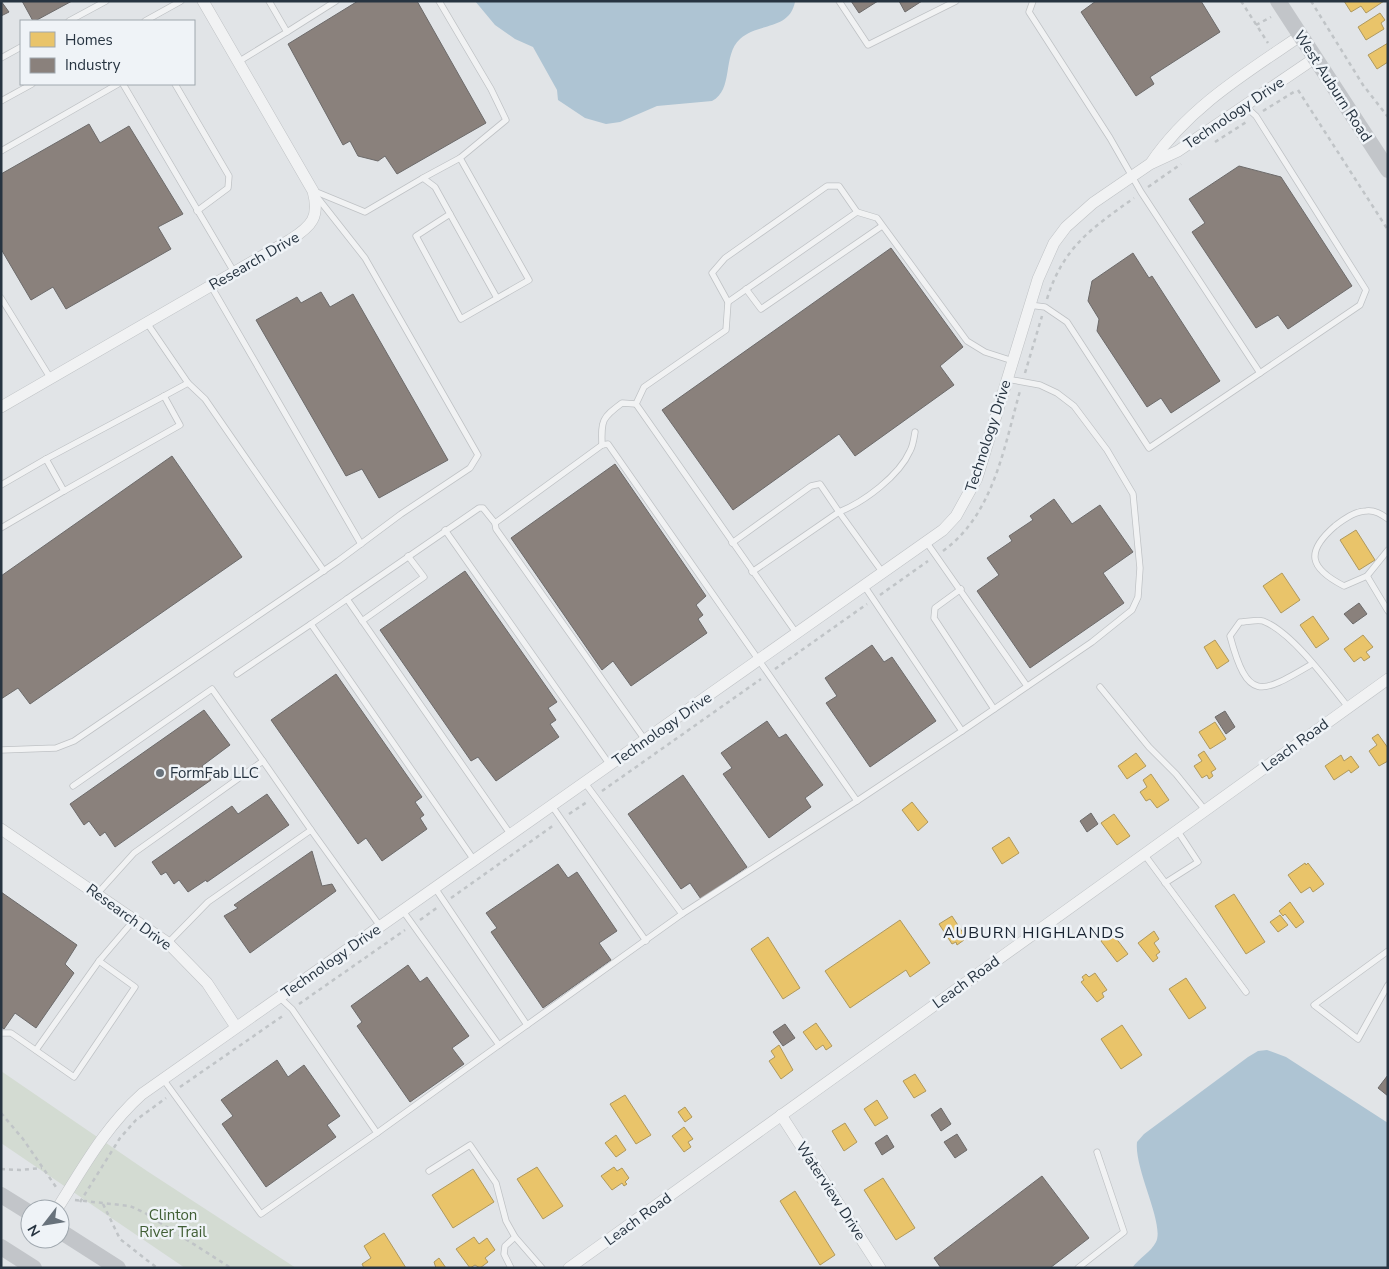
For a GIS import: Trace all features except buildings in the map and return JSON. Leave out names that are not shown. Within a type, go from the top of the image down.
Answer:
[{"type":"main road","name":"West Auburn Road","points":[[1278,1],[1386,163]]},
{"type":"main road","points":[[1,1194],[20,1206]]},
{"type":"main road","points":[[70,1237],[118,1268]]},
{"type":"main road","points":[[1,1247],[34,1268]]},
{"type":"street","name":"Research Drive","points":[[1,407],[305,230],[315,218],[316,204],[313,191],[203,1]]},
{"type":"street","name":"Technology Drive","points":[[1150,164],[1167,140],[1206,102],[1300,36]]},
{"type":"street","name":"Technology Drive","points":[[63,1199],[98,1143],[112,1124],[131,1104],[236,1027],[927,543],[956,516],[970,494],[977,478],[1029,305],[1046,259],[1066,227],[1093,203],[1150,164],[1178,151],[1315,58]]},
{"type":"street","name":"Leach Road","points":[[569,1268],[1388,679]]},
{"type":"street","name":"Research Drive","points":[[1,829],[168,943],[207,983],[236,1027]]},
{"type":"street","name":"Waterview Drive","points":[[781,1115],[880,1268]]},
{"type":"lane","points":[[71,20],[106,1]]},
{"type":"lane","points":[[147,20],[181,1]]},
{"type":"lane","points":[[269,1],[287,32]]},
{"type":"lane","points":[[238,62],[336,1]]},
{"type":"lane","points":[[313,191],[365,212],[460,158],[506,120],[491,89],[439,1]]},
{"type":"lane","points":[[839,1],[868,45],[956,1]]},
{"type":"lane","points":[[1033,1],[1029,12],[1133,176],[1141,192],[1260,373]]},
{"type":"lane","points":[[1,58],[20,48]]},
{"type":"lane","points":[[1,101],[30,85]]},
{"type":"lane","points":[[1,151],[116,85]]},
{"type":"lane","points":[[124,85],[234,272]]},
{"type":"lane","points":[[176,85],[229,176],[228,188],[197,211]]},
{"type":"lane","points":[[1029,305],[1045,307],[1066,322],[1148,448],[1360,306],[1366,290],[1256,116],[1245,106]]},
{"type":"lane","points":[[450,214],[416,236],[462,319],[529,280],[460,158]]},
{"type":"lane","points":[[423,178],[435,187],[497,298]]},
{"type":"lane","points":[[636,404],[644,387],[726,330],[728,302],[712,272],[725,258],[827,186],[839,186],[857,212],[877,218],[966,341],[985,352],[1013,361]]},
{"type":"lane","points":[[1,750],[56,748],[74,741],[324,571],[470,468],[478,455],[365,258],[313,191]]},
{"type":"lane","points":[[728,302],[857,212]]},
{"type":"lane","points":[[746,289],[761,309],[882,226]]},
{"type":"lane","points":[[211,286],[361,544]]},
{"type":"lane","points":[[1,298],[51,378]]},
{"type":"lane","points":[[147,323],[188,383],[204,399],[324,571]]},
{"type":"lane","points":[[164,1079],[261,1214],[682,914],[962,731],[1076,653],[1132,610],[1138,597],[1140,568],[1133,494],[1107,450],[1074,406],[1057,393],[1023,380],[1007,379]]},
{"type":"lane","points":[[1,486],[46,459],[188,383]]},
{"type":"lane","points":[[1,528],[180,425],[164,396]]},
{"type":"lane","points":[[602,445],[601,425],[606,415],[622,403],[636,404]]},
{"type":"lane","points":[[636,404],[732,544],[797,634]]},
{"type":"lane","points":[[752,572],[839,512],[854,506],[890,478],[910,452],[915,432]]},
{"type":"lane","points":[[495,523],[602,445],[608,444],[770,673],[857,801]]},
{"type":"lane","points":[[46,459],[64,491]]},
{"type":"lane","points":[[732,544],[811,486],[820,484],[884,573]]},
{"type":"lane","points":[[238,674],[445,530],[478,508],[483,508],[645,740]]},
{"type":"lane","points":[[1388,519],[1377,512],[1365,511],[1345,518],[1320,539],[1315,550],[1317,564],[1328,578],[1344,586],[1367,576],[1388,550]]},
{"type":"lane","points":[[445,530],[610,765]]},
{"type":"lane","points":[[927,543],[938,554],[1028,686]]},
{"type":"lane","points":[[362,621],[424,578],[408,556]]},
{"type":"lane","points":[[1367,576],[1388,611]]},
{"type":"lane","points":[[865,587],[962,731]]},
{"type":"lane","points":[[961,588],[935,608],[934,618],[994,709]]},
{"type":"lane","points":[[347,599],[511,835]]},
{"type":"lane","points":[[1312,664],[1274,686],[1261,688],[1254,686],[1244,674],[1235,656],[1230,636],[1240,622],[1262,620],[1282,632],[1312,664],[1348,707]]},
{"type":"lane","points":[[310,624],[474,860]]},
{"type":"lane","points":[[1100,687],[1149,748],[1176,774],[1205,810]]},
{"type":"lane","points":[[73,786],[212,689],[380,926]]},
{"type":"lane","points":[[97,894],[134,853],[263,762]]},
{"type":"lane","points":[[586,783],[682,914]]},
{"type":"lane","points":[[552,806],[646,941]]},
{"type":"lane","points":[[168,943],[208,902],[311,830]]},
{"type":"lane","points":[[1165,883],[1198,862],[1177,830]]},
{"type":"lane","points":[[1144,854],[1246,992]]},
{"type":"lane","points":[[435,888],[527,1026]]},
{"type":"lane","points":[[403,911],[499,1046]]},
{"type":"lane","points":[[36,1050],[99,961],[134,920]]},
{"type":"lane","points":[[1388,951],[1314,1005],[1358,1039],[1388,985]]},
{"type":"lane","points":[[1,1033],[11,1033],[74,1076],[135,987],[99,961]]},
{"type":"lane","points":[[279,997],[292,1010],[376,1133]]},
{"type":"lane","points":[[429,1171],[470,1145],[496,1183],[506,1222],[515,1237],[542,1268]]},
{"type":"lane","points":[[1078,1268],[1124,1232],[1097,1152]]},
{"type":"lane","points":[[511,1268],[504,1254],[505,1246],[515,1237]]},
{"type":"path","points":[[1241,1],[1275,54]]},
{"type":"path","points":[[1311,1],[1364,86],[1388,117]]},
{"type":"path","points":[[1289,75],[1388,230]]},
{"type":"path","points":[[1210,146],[1297,90]]},
{"type":"path","points":[[80,1202],[120,1138],[136,1120],[173,1092],[874,600],[938,554],[968,527],[983,507],[993,484],[1054,276],[1081,238],[1141,192],[1186,161]]},
{"type":"path","points":[[1,1113],[23,1139],[55,1186],[66,1194],[80,1202],[130,1206],[145,1213],[231,1268]]},
{"type":"path","points":[[1,1169],[42,1168]]},
{"type":"path","points":[[103,1204],[120,1239],[157,1268]]},
{"type":"green space","name":"Clinton River Trail","points":[[1,1071],[147,1171],[296,1268],[185,1268],[1,1143]]},
{"type":"water","points":[[475,1],[795,2],[792,11],[786,18],[780,22],[755,30],[740,39],[731,54],[723,89],[719,96],[712,101],[657,106],[620,122],[606,124],[585,118],[558,100],[557,90],[533,47],[515,39],[495,25]]},
{"type":"water","points":[[1267,1050],[1286,1057],[1388,1123],[1388,1268],[1132,1268],[1154,1246],[1158,1234],[1137,1153],[1137,1142],[1144,1134],[1248,1057],[1258,1051]]},
{"type":"place","name":"FormFab LLC","points":[[160,773]]},
{"type":"district","name":"AUBURN HIGHLANDS","points":[[1034,933]]}]
